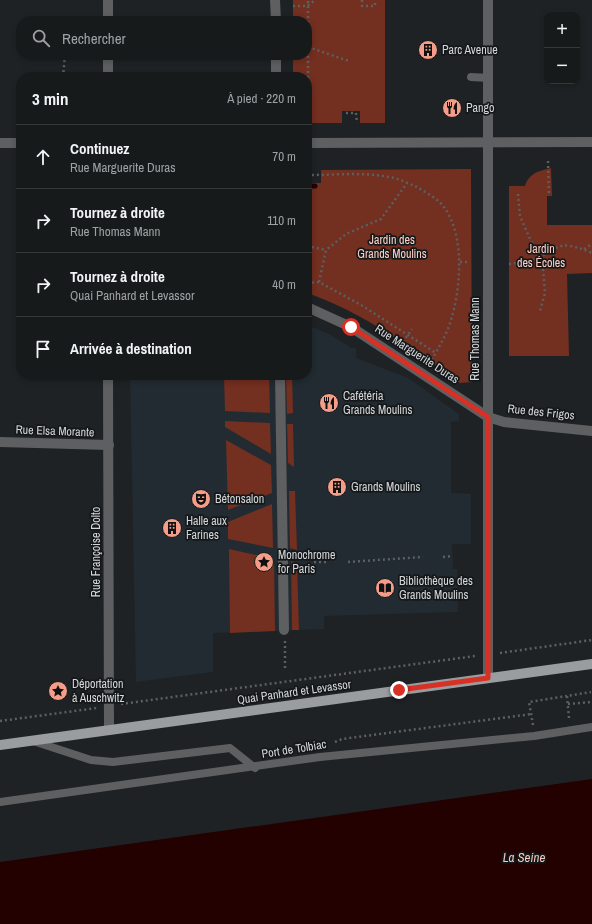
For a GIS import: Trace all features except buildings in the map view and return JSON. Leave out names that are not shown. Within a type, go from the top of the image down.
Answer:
[{"type":"main road","name":"Quai Panhard et Levassor","points":[[0,745],[592,664]]},
{"type":"street","points":[[108,0],[108,16]]},
{"type":"street","points":[[276,0],[276,16]]},
{"type":"street","name":"Rue Thomas Mann","points":[[488,0],[488,678]]},
{"type":"street","points":[[108,60],[108,72]]},
{"type":"street","points":[[276,60],[276,72]]},
{"type":"street","points":[[312,143],[592,142]]},
{"type":"street","points":[[0,144],[16,143]]},
{"type":"street","name":"Rue Marguerite Duras","points":[[312,309],[358,331],[488,417]]},
{"type":"street","name":"Rue Françoise Dolto","points":[[108,380],[109,730]]},
{"type":"street","points":[[280,380],[284,630]]},
{"type":"street","name":"Rue des Frigos","points":[[488,417],[504,422],[592,431]]},
{"type":"street","name":"Rue Elsa Morante","points":[[0,442],[109,445]]},
{"type":"lane","points":[[471,78],[488,78]]},
{"type":"lane","name":"Port de Tolbiac","points":[[0,802],[255,768],[320,757],[534,736],[592,727]]},
{"type":"lane","points":[[30,740],[91,760],[114,762],[230,748],[255,768]]},
{"type":"path","points":[[307,16],[308,0]]},
{"type":"path","points":[[293,6],[307,6],[315,0]]},
{"type":"path","points":[[362,0],[362,6],[375,6],[375,0]]},
{"type":"path","points":[[312,48],[348,61]]},
{"type":"path","points":[[63,72],[65,60]]},
{"type":"path","points":[[308,60],[308,72]]},
{"type":"path","points":[[346,113],[356,113],[357,123]]},
{"type":"path","points":[[548,161],[549,196]]},
{"type":"path","points":[[312,175],[390,177],[429,193],[444,208],[456,232],[460,262],[455,304],[451,320],[431,361]]},
{"type":"path","points":[[319,282],[326,250],[346,234],[381,219],[407,183]]},
{"type":"path","points":[[518,194],[520,216],[543,269],[545,293],[540,311]]},
{"type":"path","points":[[584,250],[592,244]]},
{"type":"path","points":[[509,264],[528,261],[557,247],[567,245],[592,253]]},
{"type":"path","points":[[312,247],[326,250]]},
{"type":"path","points":[[460,262],[470,262]]},
{"type":"path","points":[[312,283],[319,282],[361,305],[436,353]]},
{"type":"path","points":[[403,342],[412,329]]},
{"type":"path","points":[[443,557],[452,556]]},
{"type":"path","points":[[348,562],[423,558]]},
{"type":"path","points":[[314,562],[328,562]]},
{"type":"path","points":[[284,630],[285,670]]},
{"type":"path","points":[[499,653],[592,640]]},
{"type":"path","name":"Quai Panhard et Levassor","points":[[117,705],[479,655]]},
{"type":"path","points":[[532,720],[529,702],[591,692]]},
{"type":"path","points":[[567,696],[569,713]]},
{"type":"path","points":[[568,704],[592,702]]},
{"type":"path","points":[[0,721],[102,707]]},
{"type":"path","points":[[331,744],[342,739],[532,714]]},
{"type":"shaded area","points":[[312,327],[329,334],[352,348],[356,348],[356,358],[408,378],[459,414],[459,421],[451,422],[451,493],[471,494],[471,544],[452,544],[453,569],[457,569],[458,612],[324,616],[324,629],[213,633],[213,672],[136,682],[130,380],[312,380]]},
{"type":"green space","points":[[293,0],[385,0],[385,123],[360,123],[360,111],[342,111],[342,123],[312,123],[312,72],[293,72],[293,60],[312,60],[312,16],[293,16]]},
{"type":"green space","name":"Jardin des Écoles","points":[[551,168],[552,196],[547,196],[547,225],[592,225],[592,273],[567,274],[569,356],[509,356],[509,186],[525,186],[532,175]]},
{"type":"green space","name":"Jardin des Grands Moulins","points":[[471,169],[472,382],[460,383],[386,332],[348,310],[312,295],[312,183],[321,183],[321,170]]},
{"type":"green space","points":[[224,380],[269,380],[270,413],[225,411]]},
{"type":"green space","points":[[286,380],[292,380],[293,413],[287,414]]},
{"type":"green space","points":[[225,421],[270,423],[271,454],[225,427]]},
{"type":"green space","points":[[287,424],[293,424],[294,467],[288,463]]},
{"type":"green space","points":[[226,440],[271,465],[272,493],[228,510]]},
{"type":"green space","points":[[289,491],[295,491],[297,550],[290,548]]},
{"type":"green space","points":[[272,504],[273,548],[228,539],[228,522]]},
{"type":"green space","points":[[229,549],[274,559],[275,631],[230,633]]},
{"type":"green space","points":[[291,561],[297,563],[299,630],[292,630]]},
{"type":"water","name":"La Seine","points":[[592,779],[592,924],[0,924],[0,862]]},
{"type":"place","name":"Parc Avenue","points":[[428,50]]},
{"type":"place","name":"Pango","points":[[452,108]]},
{"type":"place","name":"Cafétéria Grands Moulins","points":[[329,403]]},
{"type":"place","name":"Grands Moulins","points":[[337,487]]},
{"type":"place","name":"Bétonsalon","points":[[201,499]]},
{"type":"place","name":"Halle aux Farines","points":[[172,528]]},
{"type":"place","name":"Monochrome for Paris","points":[[264,562]]},
{"type":"place","name":"Bibliothèque des Grands Moulins","points":[[385,588]]},
{"type":"place","name":"Déportation à Auschwitz","points":[[58,691]]},
{"type":"route","points":[[351,327],[488,417],[488,678],[399,690]]}]
